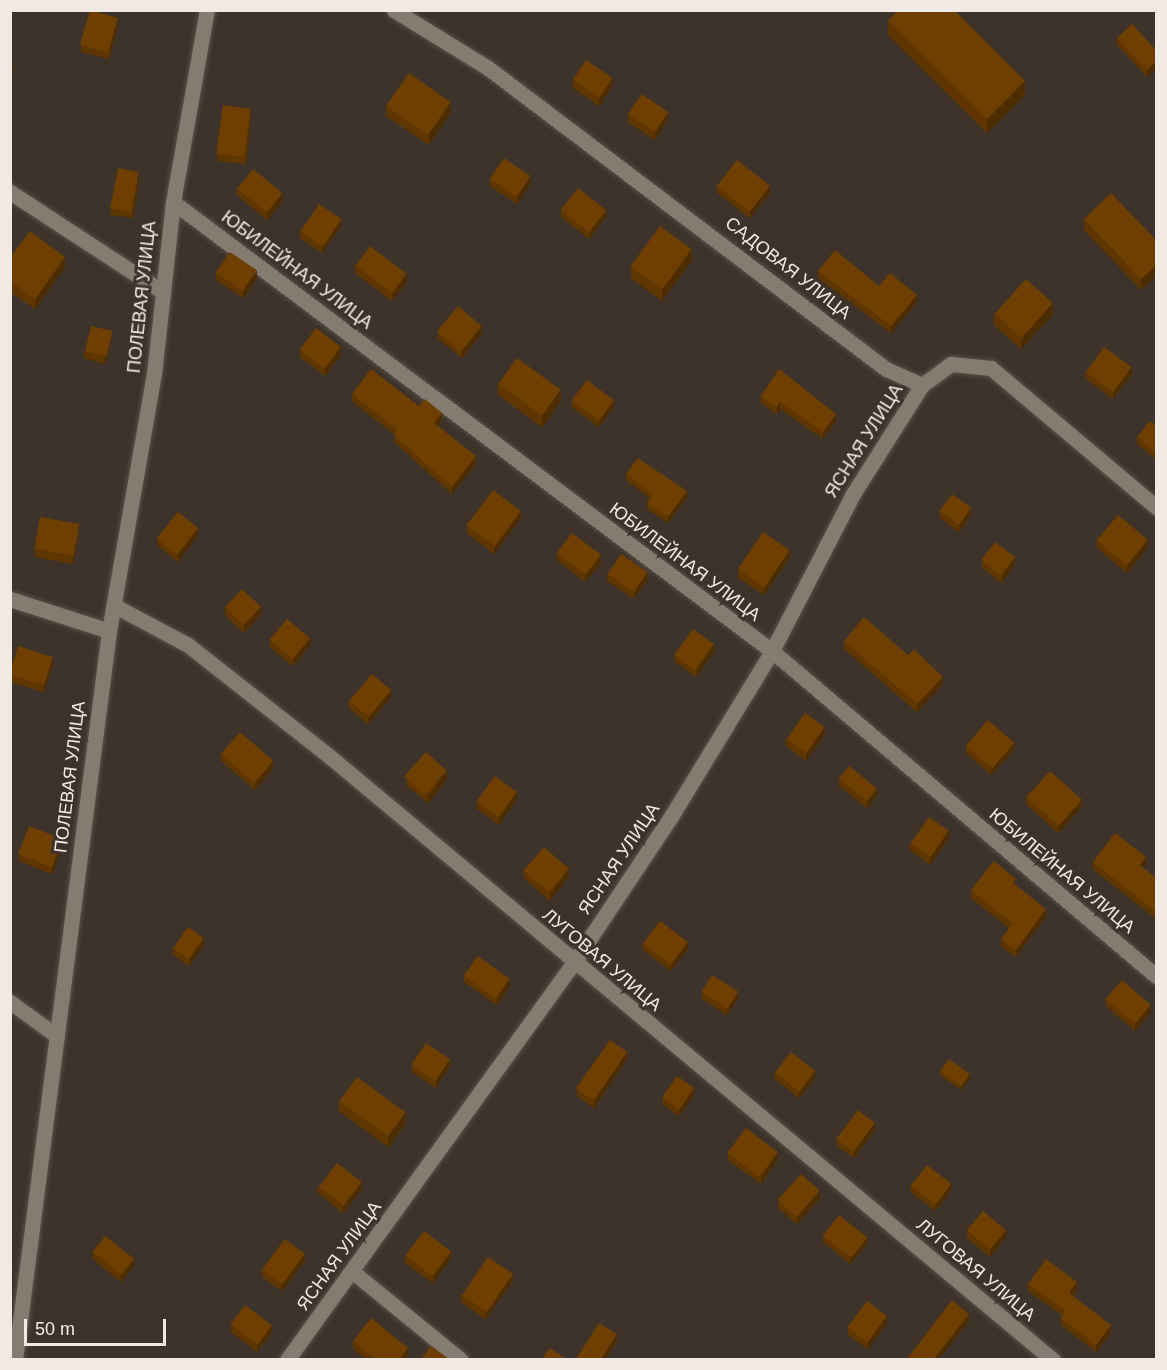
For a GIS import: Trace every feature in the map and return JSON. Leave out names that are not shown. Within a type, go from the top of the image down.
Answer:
[{"type":"street","name":"ПОЛЕВАЯ УЛИЦА","points":[[15,1359],[109,631],[115,606],[163,292],[173,202],[207,10]]},
{"type":"street","name":"САДОВАЯ УЛИЦА","points":[[394,10],[488,68],[886,369],[922,385]]},
{"type":"street","points":[[10,192],[163,292]]},
{"type":"street","name":"ЮБИЛЕЙНАЯ УЛИЦА","points":[[173,202],[771,651],[1156,976]]},
{"type":"street","points":[[922,385],[951,364],[991,368],[1156,507]]},
{"type":"street","name":"ЯСНАЯ УЛИЦА","points":[[287,1359],[353,1272],[574,962],[771,651],[853,494],[922,385]]},
{"type":"street","points":[[10,599],[109,631]]},
{"type":"street","name":"ЛУГОВАЯ УЛИЦА","points":[[115,606],[188,645],[1053,1359]]},
{"type":"street","points":[[10,1002],[57,1036]]},
{"type":"street","points":[[353,1272],[461,1359]]},
{"type":"building","points":[[90,10],[118,18],[108,53],[80,45]]},
{"type":"building","points":[[898,10],[954,10],[1025,81],[987,119],[888,21]]},
{"type":"building","points":[[1132,24],[1156,50],[1156,61],[1147,70],[1117,38]]},
{"type":"building","points":[[586,60],[613,78],[599,98],[573,80]]},
{"type":"building","points":[[409,73],[451,102],[428,135],[386,106]]},
{"type":"building","points":[[642,94],[668,112],[654,132],[628,114]]},
{"type":"building","points":[[223,105],[251,109],[244,157],[216,154]]},
{"type":"building","points":[[504,158],[531,176],[517,197],[490,179]]},
{"type":"building","points":[[737,160],[770,186],[750,212],[717,186]]},
{"type":"building","points":[[118,168],[139,172],[131,212],[110,208]]},
{"type":"building","points":[[253,169],[283,193],[267,212],[237,188]]},
{"type":"building","points":[[578,188],[606,210],[589,232],[561,210]]},
{"type":"building","points":[[1111,193],[1156,240],[1156,265],[1141,279],[1084,219]]},
{"type":"building","points":[[319,204],[341,219],[323,246],[301,231]]},
{"type":"building","points":[[660,226],[692,249],[662,289],[631,266]]},
{"type":"building","points":[[30,231],[65,257],[35,299],[10,281],[10,258]]},
{"type":"building","points":[[370,246],[407,274],[392,293],[356,265]]},
{"type":"building","points":[[835,250],[879,286],[890,273],[917,295],[891,326],[818,271]]},
{"type":"building","points":[[230,252],[257,270],[243,291],[216,273]]},
{"type":"building","points":[[1026,279],[1053,303],[1021,338],[995,314]]},
{"type":"building","points":[[458,306],[482,326],[461,351],[437,331]]},
{"type":"building","points":[[91,326],[112,331],[107,356],[85,351]]},
{"type":"building","points":[[316,328],[341,347],[325,368],[300,350]]},
{"type":"building","points":[[1104,347],[1132,367],[1113,392],[1086,372]]},
{"type":"building","points":[[517,358],[561,390],[542,416],[498,384]]},
{"type":"building","points":[[371,369],[419,406],[425,399],[442,413],[434,423],[476,456],[452,487],[394,435],[398,430],[352,394]]},
{"type":"building","points":[[779,369],[836,414],[823,432],[780,402],[777,407],[761,396]]},
{"type":"building","points":[[587,380],[614,400],[599,420],[572,400]]},
{"type":"building","points":[[1150,421],[1156,425],[1156,452],[1137,437]]},
{"type":"building","points":[[638,458],[687,491],[668,517],[647,503],[653,494],[626,474]]},
{"type":"building","points":[[493,490],[521,511],[494,546],[467,525]]},
{"type":"building","points":[[952,494],[971,508],[959,525],[940,511]]},
{"type":"building","points":[[178,512],[198,528],[177,555],[157,538]]},
{"type":"building","points":[[1118,515],[1148,540],[1127,565],[1097,540]]},
{"type":"building","points":[[40,517],[79,524],[74,555],[34,549]]},
{"type":"building","points":[[763,532],[790,550],[764,587],[738,569]]},
{"type":"building","points":[[572,533],[601,555],[586,575],[557,553]]},
{"type":"building","points":[[995,542],[1015,557],[1001,575],[981,560]]},
{"type":"building","points":[[621,554],[648,572],[634,592],[608,574]]},
{"type":"building","points":[[242,589],[261,607],[244,625],[225,607]]},
{"type":"building","points":[[864,617],[908,655],[914,649],[943,677],[917,704],[844,641]]},
{"type":"building","points":[[287,619],[310,638],[293,659],[270,640]]},
{"type":"building","points":[[693,629],[714,644],[695,670],[674,655]]},
{"type":"building","points":[[18,646],[53,657],[44,685],[10,675]]},
{"type":"building","points":[[372,674],[391,690],[369,717],[350,701]]},
{"type":"building","points":[[805,713],[825,727],[806,753],[787,739]]},
{"type":"building","points":[[988,720],[1014,743],[992,769],[966,746]]},
{"type":"building","points":[[240,732],[273,761],[254,783],[221,754]]},
{"type":"building","points":[[426,752],[447,771],[425,795],[404,777]]},
{"type":"building","points":[[849,766],[877,789],[867,801],[839,778]]},
{"type":"building","points":[[1050,771],[1082,800],[1059,826],[1027,797]]},
{"type":"building","points":[[495,776],[517,792],[499,817],[477,801]]},
{"type":"building","points":[[929,817],[949,831],[930,857],[911,843]]},
{"type":"building","points":[[29,826],[63,839],[52,867],[18,854]]},
{"type":"building","points":[[1115,833],[1146,857],[1140,865],[1156,878],[1156,912],[1093,862]]},
{"type":"building","points":[[544,847],[569,869],[549,892],[524,870]]},
{"type":"building","points":[[994,861],[1016,879],[1013,883],[1046,909],[1016,950],[1001,939],[1013,924],[971,890]]},
{"type":"building","points":[[660,921],[688,942],[671,964],[643,943]]},
{"type":"building","points":[[188,927],[204,938],[189,959],[173,948]]},
{"type":"building","points":[[478,956],[510,979],[495,998],[464,975]]},
{"type":"building","points":[[712,975],[738,991],[728,1008],[701,992]]},
{"type":"building","points":[[1122,980],[1151,1005],[1134,1024],[1106,999]]},
{"type":"building","points":[[610,1040],[627,1052],[593,1100],[576,1088]]},
{"type":"building","points":[[426,1043],[450,1059],[436,1081],[411,1065]]},
{"type":"building","points":[[791,1052],[815,1071],[799,1092],[775,1072]]},
{"type":"building","points":[[949,1059],[970,1074],[961,1086],[940,1071]]},
{"type":"building","points":[[677,1076],[694,1088],[679,1109],[662,1097]]},
{"type":"building","points":[[357,1077],[406,1112],[388,1137],[339,1101]]},
{"type":"building","points":[[858,1110],[875,1123],[853,1151],[836,1139]]},
{"type":"building","points":[[746,1128],[778,1152],[759,1177],[727,1153]]},
{"type":"building","points":[[337,1163],[362,1182],[344,1206],[319,1187]]},
{"type":"building","points":[[927,1165],[951,1184],[935,1205],[911,1185]]},
{"type":"building","points":[[801,1174],[820,1191],[796,1217],[778,1200]]},
{"type":"building","points":[[983,1211],[1006,1230],[990,1249],[967,1230]]},
{"type":"building","points":[[839,1215],[867,1237],[851,1258],[823,1235]]},
{"type":"building","points":[[424,1231],[451,1251],[432,1276],[405,1256]]},
{"type":"building","points":[[105,1236],[134,1259],[122,1275],[93,1252]]},
{"type":"building","points":[[285,1239],[305,1254],[282,1284],[262,1269]]},
{"type":"building","points":[[488,1257],[513,1274],[487,1312],[462,1295]]},
{"type":"building","points":[[1046,1259],[1077,1282],[1069,1293],[1111,1325],[1096,1345],[1061,1318],[1066,1311],[1028,1284]]},
{"type":"building","points":[[952,1300],[969,1314],[934,1359],[907,1359]]},
{"type":"building","points":[[867,1301],[887,1316],[867,1342],[847,1327]]},
{"type":"building","points":[[245,1305],[272,1325],[258,1345],[231,1324]]},
{"type":"building","points":[[371,1318],[408,1348],[399,1359],[375,1359],[353,1341]]},
{"type":"building","points":[[599,1323],[617,1334],[601,1359],[576,1359]]},
{"type":"building","points":[[431,1346],[449,1359],[421,1359]]},
{"type":"building","points":[[550,1348],[566,1359],[542,1359]]}]
